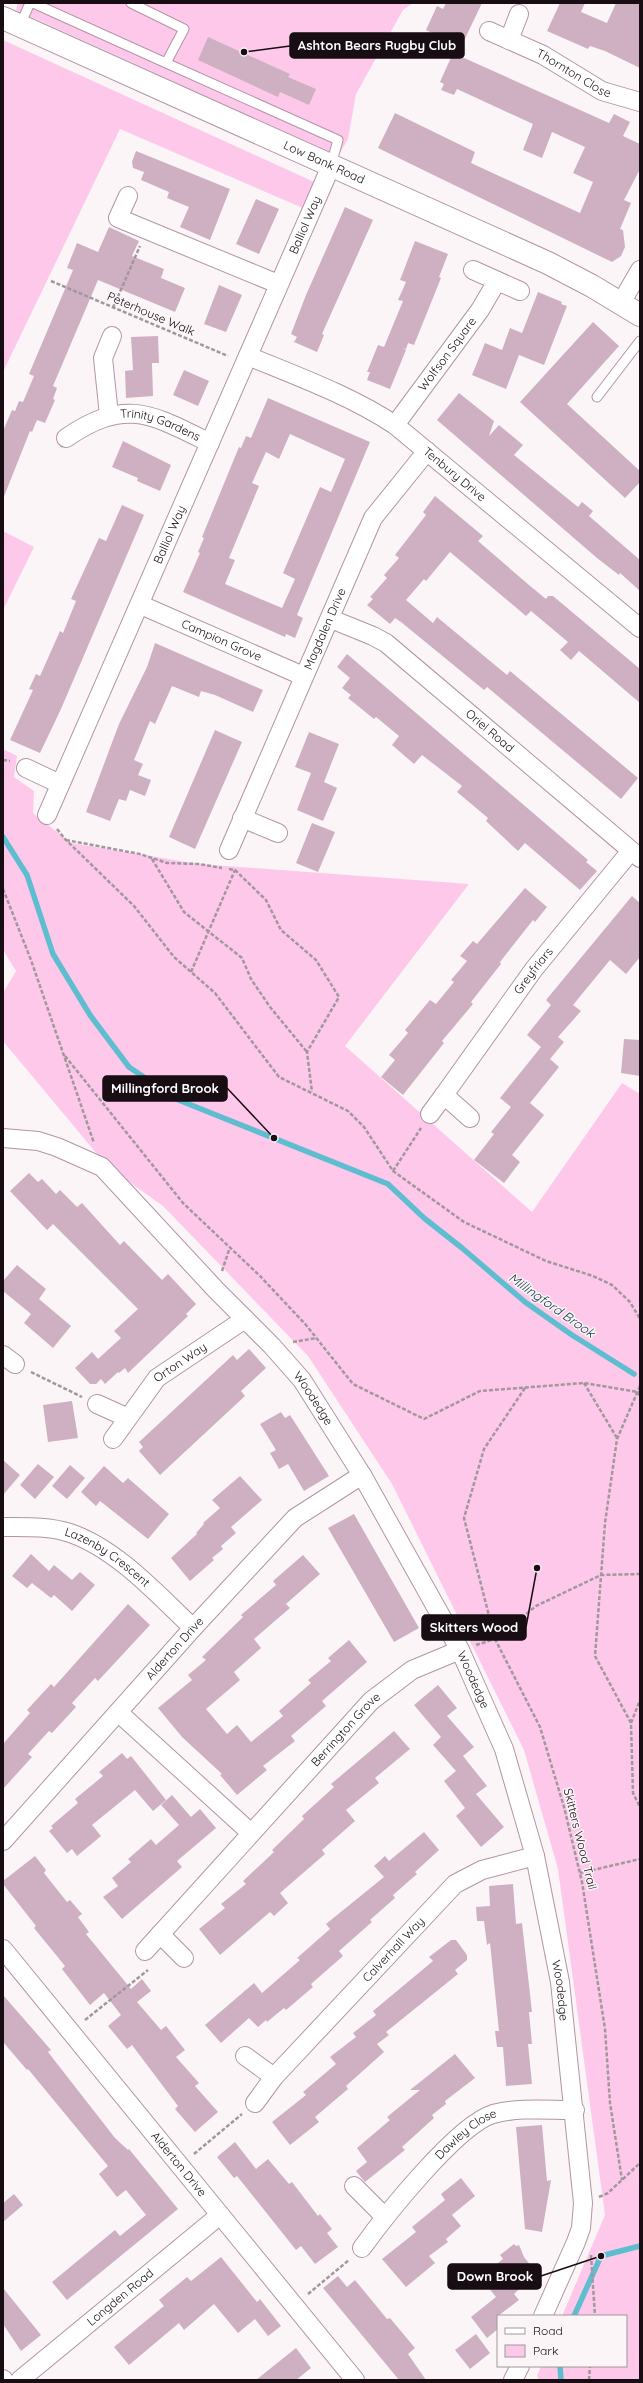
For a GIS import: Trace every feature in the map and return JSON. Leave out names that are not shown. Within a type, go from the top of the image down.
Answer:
[{"type":"street","points":[[509,40],[519,14]]},
{"type":"street","name":"Low Bank Road","points":[[11,22],[548,263],[640,315]]},
{"type":"street","name":"Thornton Close","points":[[489,31],[543,55],[602,91],[640,102]]},
{"type":"street","name":"Balliol Way","points":[[48,815],[60,784],[141,605],[247,360],[278,284],[331,166]]},
{"type":"street","points":[[128,196],[118,218],[278,284]]},
{"type":"street","points":[[473,270],[520,291]]},
{"type":"street","points":[[621,303],[640,270]]},
{"type":"street","name":"Wolfson Square","points":[[395,425],[480,310],[497,281]]},
{"type":"street","name":"Trinity Gardens","points":[[109,416],[103,358],[112,336]]},
{"type":"street","name":"Tenbury Drive","points":[[247,360],[346,396],[395,425],[640,628]]},
{"type":"street","name":"Trinity Gardens","points":[[66,438],[88,423],[109,416],[126,413],[160,418],[210,443]]},
{"type":"street","name":"Magdalen Drive","points":[[229,850],[303,676],[330,619],[373,518],[427,451]]},
{"type":"street","name":"Campion Grove","points":[[141,605],[303,676]]},
{"type":"street","name":"Oriel Road","points":[[330,619],[373,636],[400,654],[635,855]]},
{"type":"street","points":[[26,768],[60,784]]},
{"type":"street","points":[[242,818],[278,833]]},
{"type":"street","name":"Greyfriars","points":[[430,1114],[534,969],[635,855]]},
{"type":"street","points":[[444,1095],[470,1118]]},
{"type":"street","name":"Woodedge","points":[[3,1138],[38,1142],[57,1147],[102,1167],[302,1380],[362,1475],[460,1650],[504,1749],[535,1856],[560,1982],[575,2110],[583,2203],[581,2228],[576,2242],[542,2315]]},
{"type":"street","name":"Orton Way","points":[[113,1439],[126,1417],[157,1378],[245,1319]]},
{"type":"street","points":[[97,1404],[126,1417]]},
{"type":"street","name":"Alderton Drive","points":[[3,1841],[119,1713],[193,1628],[295,1518],[362,1475]]},
{"type":"street","name":"Lazenby Crescent","points":[[3,1527],[35,1527],[70,1533],[106,1550],[158,1595],[193,1628]]},
{"type":"street","name":"Berrington Grove","points":[[145,1951],[371,1701],[412,1670],[460,1650]]},
{"type":"street","points":[[119,1713],[251,1833]]},
{"type":"street","name":"Calverhall Way","points":[[255,2103],[274,2077],[455,1884],[482,1870],[535,1856]]},
{"type":"street","points":[[160,1934],[184,1958]]},
{"type":"street","name":"Alderton Drive","points":[[3,1950],[294,2306],[351,2379]]},
{"type":"street","points":[[245,2056],[274,2077]]},
{"type":"street","name":"Dawley Close","points":[[362,2248],[384,2216],[463,2132],[492,2114],[529,2109],[575,2110]]},
{"type":"street","points":[[354,2186],[384,2216]]},
{"type":"street","name":"Longden Road","points":[[20,2380],[220,2215]]},
{"type":"street","points":[[513,2380],[520,2367]]},
{"type":"lane","points":[[11,22],[30,3]]},
{"type":"lane","points":[[33,3],[338,140],[331,166]]},
{"type":"lane","points":[[131,3],[184,28],[166,62]]},
{"type":"lane","points":[[597,397],[640,341]]},
{"type":"path","points":[[113,308],[146,230]]},
{"type":"path","name":"Peterhouse Walk","points":[[51,281],[113,308],[247,360]]},
{"type":"path","points":[[48,815],[65,839],[134,906],[174,957],[215,993],[279,1077],[348,1111],[364,1127],[393,1171],[464,1222],[546,1261],[593,1276],[612,1285],[630,1302],[640,1319]]},
{"type":"path","points":[[65,839],[168,863],[199,864],[235,870]]},
{"type":"path","points":[[229,850],[235,870],[266,900],[281,930],[316,960],[339,997],[307,1052]]},
{"type":"path","points":[[151,858],[184,912],[242,958],[251,979],[270,1007],[307,1052],[312,1092]]},
{"type":"path","points":[[191,972],[235,870]]},
{"type":"path","points":[[3,889],[31,960],[102,1167]]},
{"type":"path","points":[[65,1056],[183,1203],[260,1276],[306,1325],[353,1384],[424,1419],[480,1391],[584,1383],[638,1392]]},
{"type":"path","points":[[393,1171],[430,1114]]},
{"type":"path","points":[[9,1360],[97,1404]]},
{"type":"path","points":[[584,1383],[617,1439]]},
{"type":"path","points":[[631,1723],[595,1656],[605,1523],[617,1439],[640,1386]]},
{"type":"path","name":"Skitters Wood Trail","points":[[525,1388],[484,1449],[464,1518],[495,1639],[540,1727],[564,1807],[580,1874],[606,2029],[610,2103],[622,2180]]},
{"type":"path","points":[[638,1392],[640,1396]]},
{"type":"path","points":[[495,1639],[536,1606],[601,1575],[640,1574]]},
{"type":"path","points":[[640,1700],[631,1723],[633,1793],[640,1808]]},
{"type":"path","points":[[580,1874],[640,1859]]},
{"type":"path","points":[[70,2032],[154,1965],[145,1951]]},
{"type":"path","points":[[180,2166],[255,2103]]},
{"type":"path","points":[[583,2203],[608,2193],[640,2163]]},
{"type":"path","points":[[294,2306],[362,2248]]},
{"type":"path","points":[[591,2253],[595,2315]]},
{"type":"path","points":[[589,2380],[590,2367]]},
{"type":"green space","points":[[18,3],[413,3],[403,10],[356,94],[348,139],[338,156],[16,10]]},
{"type":"green space","points":[[3,40],[323,186],[312,212],[120,129],[3,372]]},
{"type":"green space","points":[[3,531],[34,547],[3,610]]},
{"type":"green space","points":[[3,749],[17,756],[14,777],[34,791],[33,813],[71,843],[199,864],[469,884],[345,1046],[532,1212],[622,1083],[640,1094],[640,2380],[539,2380],[537,2376],[541,2367],[627,2367],[627,2315],[562,2315],[605,2215],[558,1869],[524,1750],[392,1484],[308,1356],[163,1206],[107,1166],[3,1041],[3,993],[16,971],[3,950]]},
{"type":"building","points":[[446,3],[482,3],[461,47],[426,30],[437,6],[443,9]]},
{"type":"building","points":[[560,3],[585,3],[581,12],[607,23],[616,3],[640,3],[640,68],[605,51],[590,46],[588,49],[547,31]]},
{"type":"building","points":[[208,37],[290,74],[288,77],[316,89],[309,105],[280,92],[278,97],[198,60]]},
{"type":"building","points":[[453,53],[609,123],[614,114],[630,122],[623,136],[640,144],[640,169],[624,200],[631,203],[620,229],[623,230],[625,247],[621,256],[612,262],[378,148],[395,113],[475,152],[471,163],[580,213],[593,182],[573,173],[585,147],[552,132],[542,158],[523,150],[533,124],[457,89],[454,95],[441,90],[444,84],[440,82]]},
{"type":"building","points":[[136,151],[230,189],[210,240],[180,227],[189,207],[167,198],[169,192],[141,180],[144,172],[133,168],[132,162]]},
{"type":"building","points":[[256,199],[279,209],[259,254],[236,244]]},
{"type":"building","points":[[345,207],[373,220],[322,334],[324,335],[317,352],[294,342],[297,337],[291,334],[306,295]]},
{"type":"building","points":[[109,227],[139,241],[132,256],[164,269],[161,278],[185,288],[175,312],[98,280],[53,386],[57,388],[53,399],[55,400],[45,423],[37,420],[32,432],[30,431],[3,499],[3,431],[12,410],[15,411],[19,401],[23,402],[34,376],[29,374],[73,270],[67,268],[77,243],[98,252]]},
{"type":"building","points":[[415,241],[448,254],[439,277],[441,278],[414,345],[408,343],[406,349],[403,348],[406,350],[390,389],[367,380],[370,372],[367,372],[378,345],[384,347],[403,301],[398,300],[406,282],[400,280]]},
{"type":"building","points":[[219,285],[242,295],[226,332],[204,324]]},
{"type":"building","points":[[538,292],[562,302],[561,304],[567,306],[544,365],[519,355],[506,389],[472,375],[485,343],[502,350],[510,328],[522,333]]},
{"type":"building","points":[[593,322],[619,346],[567,404],[640,471],[640,482],[625,498],[520,402]]},
{"type":"building","points":[[158,336],[159,363],[152,363],[153,396],[126,398],[125,371],[133,370],[131,337]]},
{"type":"building","points":[[184,370],[209,381],[198,406],[173,395]]},
{"type":"building","points":[[459,393],[494,421],[489,436],[499,425],[523,445],[514,455],[578,507],[582,502],[593,511],[589,516],[640,560],[640,591],[620,573],[619,575],[597,558],[437,420]]},
{"type":"building","points":[[268,398],[370,442],[297,615],[303,618],[295,638],[286,634],[285,637],[183,592],[200,553],[198,552],[204,538],[202,537],[239,447],[241,448],[246,436],[251,438]],"holes":[[[290,434],[345,459],[331,492],[320,487],[283,573],[295,579],[282,608],[225,584],[235,560],[229,558],[259,486],[252,483],[266,452],[279,459]]]},
{"type":"building","points":[[123,441],[171,465],[160,491],[137,481],[138,478],[112,467]]},
{"type":"building","points":[[435,496],[483,536],[478,541],[529,585],[546,599],[548,596],[553,596],[640,669],[640,703],[579,651],[571,660],[560,650],[568,642],[531,611],[526,616],[450,552],[426,581],[424,579],[406,600],[433,623],[437,617],[507,675],[510,671],[638,778],[621,799],[487,687],[484,690],[401,622],[395,618],[390,624],[367,605],[373,599],[370,597],[387,578],[384,575],[399,558],[395,555],[426,515],[423,512]]},
{"type":"building","points":[[122,505],[144,515],[61,709],[40,753],[10,740],[33,690],[29,689],[36,674],[40,676],[60,631],[63,633],[76,601],[71,599],[99,538],[106,541]]},
{"type":"building","points":[[155,643],[263,690],[253,712],[215,695],[201,691],[199,697],[172,686],[155,724],[150,721],[134,760],[143,764],[138,775],[151,780],[145,796],[130,790],[126,801],[119,799],[110,821],[86,812],[119,724],[147,667]]},
{"type":"building","points":[[347,654],[588,860],[586,862],[597,871],[580,890],[525,843],[518,851],[486,821],[488,818],[457,792],[462,786],[422,755],[414,764],[392,745],[399,736],[376,717],[374,719],[348,698],[351,695],[342,688],[350,678],[337,667]]},
{"type":"building","points":[[215,730],[242,742],[195,849],[169,837]]},
{"type":"building","points":[[309,732],[339,744],[324,782],[337,788],[323,821],[297,810],[311,773],[295,767]]},
{"type":"building","points":[[312,823],[335,832],[318,872],[296,863]]},
{"type":"building","points":[[525,888],[547,907],[535,922],[533,920],[500,962],[501,964],[471,1002],[473,1004],[442,1041],[444,1043],[403,1095],[381,1077],[395,1060],[389,1055],[408,1033],[405,1030],[430,1000],[436,1004],[454,982],[451,980],[467,961],[460,956],[473,941],[477,944]]},
{"type":"building","points":[[632,896],[640,903],[640,957],[626,974],[610,960],[573,1005],[581,1011],[558,1037],[564,1042],[550,1059],[559,1067],[530,1103],[544,1115],[512,1155],[520,1162],[504,1183],[474,1160],[494,1134],[491,1132],[511,1107],[500,1098],[541,1047],[527,1035],[551,1005],[546,1000]]},
{"type":"building","points":[[624,1039],[640,1040],[640,1076],[621,1073]]},
{"type":"building","points":[[29,1173],[38,1182],[42,1179],[56,1194],[60,1190],[77,1207],[82,1203],[120,1245],[124,1241],[162,1280],[168,1274],[196,1304],[186,1314],[188,1316],[128,1373],[125,1368],[119,1373],[118,1372],[105,1384],[101,1379],[96,1384],[90,1384],[75,1368],[92,1352],[98,1359],[121,1338],[114,1331],[138,1309],[53,1224],[47,1230],[10,1191]]},
{"type":"building","points":[[17,1265],[46,1289],[39,1299],[71,1326],[53,1348],[24,1323],[31,1314],[3,1291],[3,1281]]},
{"type":"building","points":[[249,1349],[266,1368],[241,1391],[245,1396],[160,1475],[139,1451],[143,1447],[139,1442],[233,1355],[237,1360]]},
{"type":"building","points":[[72,1401],[78,1438],[48,1442],[43,1405]]},
{"type":"building","points":[[281,1412],[285,1418],[290,1415],[329,1476],[304,1491],[288,1464],[279,1469],[270,1453],[276,1450],[260,1424]]},
{"type":"building","points":[[3,1460],[20,1475],[3,1495]]},
{"type":"building","points":[[38,1464],[54,1477],[35,1499],[20,1485]]},
{"type":"building","points":[[70,1465],[85,1478],[67,1499],[52,1486]]},
{"type":"building","points":[[104,1466],[123,1483],[128,1478],[169,1514],[148,1539],[100,1501],[96,1506],[81,1492]]},
{"type":"building","points":[[240,1476],[262,1500],[231,1527],[236,1533],[221,1546],[223,1549],[212,1558],[214,1560],[190,1581],[171,1558],[197,1534],[196,1533],[204,1524],[203,1523],[220,1508],[212,1500]]},
{"type":"building","points":[[354,1514],[419,1628],[394,1642],[328,1528]]},
{"type":"building","points":[[31,1554],[49,1571],[54,1565],[72,1580],[80,1572],[95,1585],[72,1611],[54,1595],[51,1598],[32,1583],[27,1588],[12,1576]]},
{"type":"building","points":[[303,1555],[320,1574],[286,1604],[290,1608],[254,1639],[261,1648],[234,1672],[240,1680],[206,1709],[227,1734],[237,1725],[251,1742],[283,1716],[279,1711],[311,1683],[308,1680],[331,1661],[328,1658],[349,1640],[367,1662],[322,1701],[326,1706],[291,1736],[295,1741],[263,1766],[267,1770],[237,1795],[220,1775],[222,1774],[182,1737],[158,1708],[192,1680],[188,1675],[206,1660],[202,1657],[243,1617],[241,1615],[276,1585],[273,1581]]},
{"type":"building","points":[[128,1604],[150,1625],[98,1681],[95,1678],[72,1703],[76,1707],[52,1733],[49,1731],[28,1754],[32,1757],[3,1789],[3,1744],[30,1713],[27,1710],[51,1684],[54,1687]]},
{"type":"building","points":[[438,1685],[457,1708],[447,1716],[474,1747],[463,1756],[487,1786],[476,1794],[504,1827],[481,1847],[456,1816],[465,1808],[444,1781],[456,1771],[433,1745],[441,1737],[414,1705]]},
{"type":"building","points":[[394,1731],[410,1749],[375,1778],[379,1783],[346,1810],[355,1821],[322,1850],[325,1854],[280,1893],[288,1903],[274,1916],[270,1912],[220,1955],[199,1929],[225,1908],[221,1904],[246,1884],[243,1881],[274,1852],[272,1850],[304,1819],[302,1816],[334,1787],[331,1784]]},
{"type":"building","points":[[122,1753],[127,1759],[131,1756],[166,1800],[153,1811],[135,1790],[92,1825],[101,1836],[77,1856],[72,1849],[67,1853],[49,1831],[53,1828],[51,1826],[78,1803],[75,1799],[103,1776],[99,1772]]},
{"type":"building","points":[[172,1795],[191,1817],[200,1809],[216,1828],[177,1861],[182,1867],[122,1919],[103,1897],[118,1886],[112,1878],[131,1862],[128,1859],[151,1839],[156,1845],[179,1825],[161,1805]]},
{"type":"building","points":[[424,1832],[439,1850],[415,1872],[417,1874],[393,1895],[395,1898],[370,1920],[372,1922],[339,1951],[343,1956],[311,1984],[313,1987],[286,2010],[284,2008],[267,2022],[266,2020],[258,2027],[249,2018],[221,2043],[205,2025],[254,1983],[262,1993],[300,1960],[297,1958],[330,1929],[326,1924],[384,1877],[374,1866],[385,1856],[389,1861]]},
{"type":"building","points":[[35,1856],[46,1870],[44,1873],[67,1902],[70,1900],[82,1914],[78,1917],[89,1932],[86,1934],[131,1989],[142,1979],[151,1991],[137,2002],[161,2030],[166,2026],[185,2050],[176,2057],[199,2083],[195,2086],[218,2112],[195,2132],[175,2109],[178,2106],[132,2045],[127,2049],[108,2026],[121,2015],[104,1993],[90,2005],[62,1969],[65,1966],[34,1928],[36,1926],[3,1884],[3,1881]]},
{"type":"building","points":[[513,1884],[516,1924],[522,1923],[532,2012],[529,2012],[532,2044],[528,2044],[532,2084],[506,2086],[503,2047],[497,2047],[495,2031],[499,2031],[490,1943],[487,1945],[484,1921],[477,1921],[476,1907],[490,1906],[489,1886]]},
{"type":"building","points":[[451,1940],[456,1940],[467,1955],[467,1960],[455,1970],[458,1974],[386,2032],[389,2035],[377,2044],[384,2052],[346,2086],[348,2089],[315,2117],[319,2122],[290,2145],[272,2122],[306,2095],[303,2092],[336,2064],[330,2057],[356,2037],[353,2033],[376,2015],[373,2011],[433,1961],[429,1957]]},
{"type":"building","points":[[3,1995],[51,2050],[48,2052],[115,2138],[128,2150],[129,2149],[178,2209],[67,2300],[52,2282],[115,2230],[120,2236],[146,2215],[126,2190],[117,2197],[99,2174],[108,2166],[28,2069],[27,2070],[3,2042]]},
{"type":"building","points":[[455,2054],[475,2078],[445,2101],[446,2104],[432,2115],[434,2118],[402,2147],[405,2150],[365,2182],[356,2171],[367,2162],[357,2148],[390,2120],[387,2117],[420,2090],[410,2090]]},
{"type":"building","points":[[542,2125],[547,2181],[551,2180],[542,2232],[525,2229],[516,2127]]},
{"type":"building","points":[[235,2142],[256,2169],[268,2159],[289,2184],[292,2182],[318,2216],[320,2214],[332,2229],[327,2233],[338,2247],[315,2264],[301,2246],[296,2250],[237,2176],[234,2178],[217,2157]]},
{"type":"building","points":[[461,2178],[475,2196],[452,2215],[461,2226],[446,2239],[448,2242],[429,2256],[435,2263],[406,2287],[382,2259],[416,2232],[412,2227],[445,2200],[441,2194]]},
{"type":"building","points":[[14,2194],[23,2205],[3,2222],[3,2203]]},
{"type":"building","points":[[514,2244],[516,2246],[519,2245],[524,2257],[533,2268],[515,2282],[520,2288],[514,2294],[519,2300],[499,2315],[497,2315],[497,2330],[487,2338],[471,2317],[496,2297],[480,2277],[503,2259],[500,2255]]},
{"type":"building","points":[[221,2257],[257,2302],[260,2299],[281,2326],[268,2336],[255,2319],[238,2333],[214,2304],[184,2330],[179,2323],[129,2365],[114,2347],[164,2306],[159,2300],[187,2277],[191,2281]]},
{"type":"building","points":[[338,2276],[347,2287],[355,2280],[387,2319],[390,2318],[415,2348],[408,2354],[426,2380],[399,2380],[323,2288]]},
{"type":"building","points":[[3,2288],[41,2335],[21,2351],[3,2324]]},
{"type":"building","points":[[476,2334],[490,2353],[470,2369],[455,2350]]},
{"type":"building","points":[[296,2348],[311,2368],[296,2380],[256,2380]]},
{"type":"waterway","name":"Millingford Brook","points":[[3,837],[27,875],[53,954],[90,1015],[129,1067],[176,1099],[388,1184],[424,1218],[462,1248],[525,1302],[572,1335],[634,1374]]},
{"type":"waterway","points":[[574,2315],[601,2256],[640,2246]]},
{"type":"waterway","points":[[560,2367],[561,2380]]},
{"type":"place","name":"Ashton Bears Rugby Club","points":[[244,52]]},
{"type":"place","name":"Millingford Brook","points":[[274,1138]]},
{"type":"place","name":"Skitters Wood","points":[[537,1568]]},
{"type":"place","name":"Down Brook","points":[[601,2256]]}]
